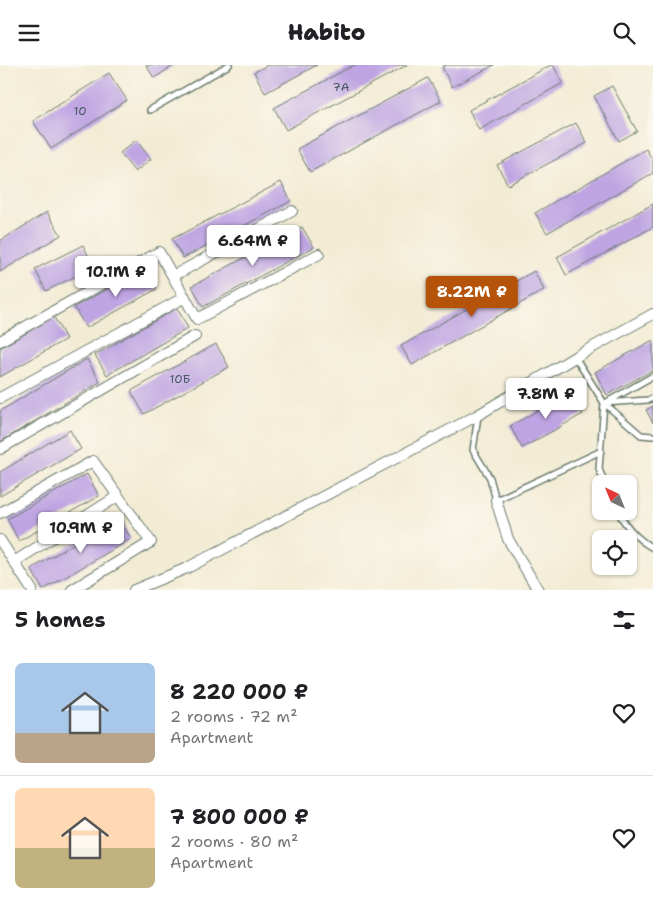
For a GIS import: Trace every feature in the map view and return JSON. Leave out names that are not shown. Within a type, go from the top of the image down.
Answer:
[{"type":"street","points":[[173,276],[292,211]]},
{"type":"street","points":[[0,341],[159,252],[197,319],[319,254]]},
{"type":"street","points":[[0,398],[185,297]]},
{"type":"street","points":[[134,590],[188,568],[478,415],[575,357],[653,314]]},
{"type":"street","points":[[0,449],[195,336]]},
{"type":"street","points":[[0,513],[93,461],[151,542],[72,590]]},
{"type":"street","points":[[14,562],[118,496]]},
{"type":"street","points":[[496,500],[508,539],[538,590]]},
{"type":"street","points":[[0,541],[32,590]]},
{"type":"lane","points":[[150,110],[229,65]]},
{"type":"lane","points":[[575,357],[604,403],[641,435],[653,436]]},
{"type":"lane","points":[[604,403],[653,376]]},
{"type":"lane","points":[[604,403],[653,398]]},
{"type":"lane","points":[[601,475],[599,469],[604,403]]},
{"type":"lane","points":[[478,415],[473,450],[490,479],[496,500],[601,451]]},
{"type":"lane","points":[[622,520],[646,545],[653,548]]},
{"type":"building","points":[[146,65],[175,65],[154,78]]},
{"type":"building","points":[[268,65],[317,65],[265,93],[254,72]]},
{"type":"building","points":[[354,65],[407,65],[286,130],[274,108]]},
{"type":"building","points":[[446,65],[494,65],[452,87],[442,67]]},
{"type":"building","points":[[553,65],[563,83],[479,130],[469,110]]},
{"type":"building","points":[[109,73],[127,100],[51,149],[33,121]]},
{"type":"building","points":[[428,78],[441,101],[310,172],[297,149]]},
{"type":"building","points":[[612,86],[637,131],[619,141],[594,96]]},
{"type":"building","points":[[576,123],[587,143],[508,185],[497,165]]},
{"type":"building","points":[[136,140],[151,159],[135,172],[120,153]]},
{"type":"building","points":[[646,149],[653,161],[653,173],[547,233],[535,213]]},
{"type":"building","points":[[281,182],[291,201],[183,258],[172,239]]},
{"type":"building","points":[[653,204],[653,227],[566,275],[557,257]]},
{"type":"building","points":[[47,212],[61,235],[0,272],[0,241]]},
{"type":"building","points":[[302,227],[314,247],[203,307],[192,286]]},
{"type":"building","points":[[83,245],[94,267],[46,291],[35,269]]},
{"type":"building","points":[[146,268],[157,289],[86,328],[74,307]]},
{"type":"building","points":[[534,271],[544,290],[412,365],[401,346]]},
{"type":"building","points":[[177,308],[188,328],[107,375],[95,355]]},
{"type":"building","points":[[54,317],[66,339],[0,377],[0,348]]},
{"type":"building","points":[[653,340],[653,370],[607,395],[595,372]]},
{"type":"building","points":[[216,344],[229,367],[144,414],[131,391]]},
{"type":"building","points":[[87,359],[100,382],[0,442],[0,411]]},
{"type":"building","points":[[571,392],[583,414],[522,448],[510,426]]},
{"type":"building","points":[[653,406],[653,423],[646,410]]},
{"type":"building","points":[[70,430],[81,449],[0,496],[0,472]]},
{"type":"building","points":[[87,474],[99,496],[19,541],[7,519]]},
{"type":"building","points":[[119,517],[131,539],[43,590],[31,569]]}]
